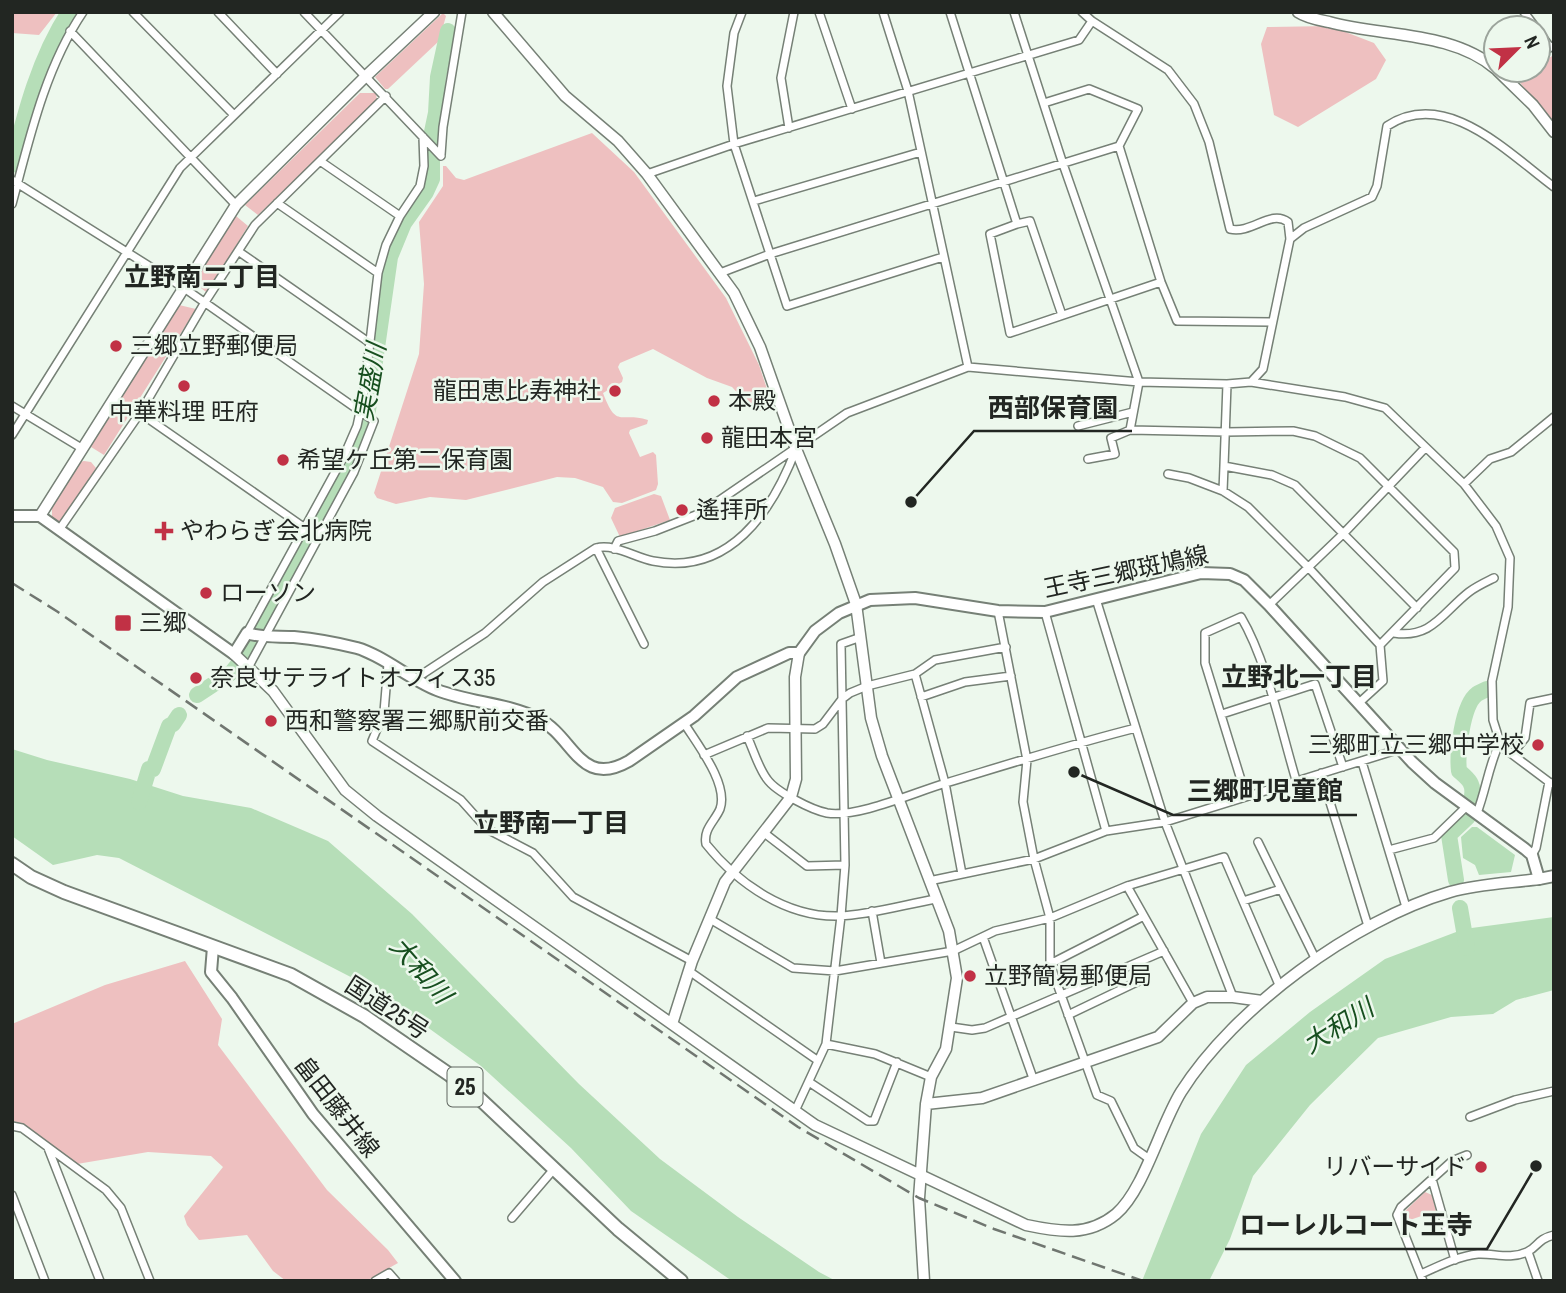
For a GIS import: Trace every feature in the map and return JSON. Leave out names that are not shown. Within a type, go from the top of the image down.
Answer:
[{"type":"highway","name":"国道25号","points":[[12,864],[31,877],[64,892],[291,975],[364,1016],[463,1085],[499,1115],[618,1229],[681,1281]]},
{"type":"main road","points":[[12,516],[40,516],[236,655],[257,635],[297,638],[360,649],[436,690],[537,718],[549,724],[585,765],[594,768],[621,766],[684,723],[737,677],[789,653],[799,653]]},
{"type":"main road","name":"王寺三郷斑鳩線","points":[[799,653],[816,631],[839,613],[870,600],[915,598],[998,611],[1045,612],[1201,573],[1230,574],[1244,580],[1269,604],[1434,783],[1532,855]]},
{"type":"main road","points":[[1532,855],[1539,878],[1554,876]]},
{"type":"main road","name":"畠田藤井線","points":[[213,947],[211,972],[232,998],[301,1099],[453,1280]]},
{"type":"street","points":[[12,204],[15,181],[42,100],[70,31],[83,12]]},
{"type":"street","points":[[133,12],[233,114]]},
{"type":"street","points":[[218,12],[276,74]]},
{"type":"street","points":[[304,12],[441,156],[443,127],[462,12]]},
{"type":"street","points":[[12,435],[180,168],[340,12]]},
{"type":"street","points":[[40,516],[236,205],[434,12]]},
{"type":"street","points":[[493,12],[565,96],[618,141],[647,174],[734,293],[760,347],[856,604],[871,718],[882,757],[949,931],[957,978],[946,1049],[931,1077],[926,1104],[919,1176],[924,1281]]},
{"type":"street","points":[[741,12],[734,33],[727,86],[734,144],[787,306],[943,257]]},
{"type":"street","points":[[789,128],[781,78],[794,12]]},
{"type":"street","points":[[819,12],[852,108]]},
{"type":"street","points":[[883,12],[908,91],[968,367]]},
{"type":"street","points":[[950,12],[1017,224]]},
{"type":"street","points":[[1014,12],[1063,164],[1139,382],[1130,430]]},
{"type":"street","points":[[1082,12],[1168,70],[1194,104],[1209,142],[1230,229],[1248,229],[1280,217],[1288,222],[1290,239],[1263,369],[1251,382]]},
{"type":"street","points":[[1298,12],[1345,26],[1455,46],[1482,60]]},
{"type":"street","points":[[647,174],[734,144],[1079,40],[1092,21]]},
{"type":"street","points":[[70,31],[236,205]]},
{"type":"street","points":[[1513,84],[1554,132]]},
{"type":"street","points":[[1044,103],[1089,89],[1138,109],[1119,146],[1161,282],[1177,321],[1272,322]]},
{"type":"street","points":[[60,530],[140,413],[205,302],[255,225],[386,96]]},
{"type":"street","points":[[1290,239],[1304,228],[1373,197],[1387,126],[1412,115],[1428,113],[1471,127],[1493,140],[1554,187]]},
{"type":"street","points":[[248,665],[257,635],[344,456],[362,413],[378,273],[386,245],[400,216],[420,186],[425,139]]},
{"type":"street","points":[[720,273],[770,254],[1119,146]]},
{"type":"street","points":[[754,201],[922,152]]},
{"type":"street","points":[[320,161],[400,216]]},
{"type":"street","points":[[15,181],[205,302],[374,421],[359,461],[321,531],[257,635]]},
{"type":"street","points":[[277,204],[378,273]]},
{"type":"street","points":[[1062,315],[1030,221],[989,234],[1010,333],[1161,282]]},
{"type":"street","points":[[238,251],[370,343]]},
{"type":"street","points":[[614,549],[618,541],[655,531],[701,513],[847,413],[968,367],[1139,382],[1251,382],[1345,397],[1385,408],[1464,484],[1496,526],[1510,558],[1508,607],[1492,681],[1493,720],[1500,741],[1512,754],[1551,783],[1532,855]]},
{"type":"street","points":[[1223,491],[1227,384]]},
{"type":"street","points":[[12,406],[82,449]]},
{"type":"street","points":[[1078,426],[1133,412]]},
{"type":"street","points":[[140,413],[307,528],[321,531]]},
{"type":"street","points":[[1464,484],[1490,459],[1511,452],[1554,417]]},
{"type":"street","points":[[1088,459],[1115,454],[1111,438],[1130,430],[1293,430],[1315,436],[1360,458],[1454,552],[1455,568],[1380,645]]},
{"type":"street","points":[[1269,604],[1344,533],[1425,448]]},
{"type":"street","points":[[415,679],[485,633],[543,582],[597,548],[604,546],[643,559],[685,565],[728,546],[746,535],[755,524],[784,479],[796,449]]},
{"type":"street","points":[[1224,466],[1272,475],[1295,485],[1417,608]]},
{"type":"street","points":[[1168,474],[1189,478],[1223,491],[1248,507],[1380,645],[1383,681],[1360,702]]},
{"type":"street","points":[[597,548],[644,644]]},
{"type":"street","points":[[1394,633],[1408,635],[1430,628],[1470,592],[1494,578]]},
{"type":"street","points":[[1096,599],[1181,869],[1233,997]]},
{"type":"street","points":[[998,611],[1027,760],[1023,802],[1034,859],[1050,918],[1050,964],[1097,1095],[1111,1101],[1134,1149],[1149,1158]]},
{"type":"street","points":[[1045,612],[1106,831]]},
{"type":"street","points":[[1245,796],[1205,663],[1205,633],[1241,617],[1249,631],[1272,697],[1296,780]]},
{"type":"street","points":[[795,1111],[826,1044],[845,865],[841,643],[861,636]]},
{"type":"street","points":[[704,755],[768,728],[816,729],[842,699],[867,686],[915,674],[935,660],[1006,647]]},
{"type":"street","points":[[672,1024],[691,966],[725,882],[791,797],[796,779],[795,677],[799,653]]},
{"type":"street","points":[[236,655],[274,691],[345,790],[377,816],[795,1111],[815,1125],[919,1176],[1026,1225],[1060,1233],[1094,1228],[1118,1212],[1135,1189],[1170,1112],[1196,1069],[1232,1027],[1316,960],[1368,926],[1406,907],[1452,891],[1539,878]]},
{"type":"street","points":[[388,664],[384,712],[372,741],[461,800],[487,829],[533,853],[573,897],[691,966],[817,1060]]},
{"type":"street","points":[[915,674],[945,783],[962,874]]},
{"type":"street","points":[[921,697],[965,682],[1011,676]]},
{"type":"street","points":[[1222,713],[1315,684],[1343,767]]},
{"type":"street","points":[[1512,754],[1525,738],[1530,704],[1554,698]]},
{"type":"street","points":[[684,723],[717,777],[723,797],[720,809],[706,832],[706,844],[732,871],[773,901],[806,914],[841,916],[936,898]]},
{"type":"street","points":[[747,736],[767,779],[791,797],[814,808],[828,813],[845,813],[1027,760],[1081,741],[1136,728]]},
{"type":"street","points":[[1477,813],[1500,741]]},
{"type":"street","points":[[929,881],[1034,859],[1106,831],[1165,822],[1400,749]]},
{"type":"street","points":[[1362,762],[1406,907]]},
{"type":"street","points":[[1321,773],[1368,926]]},
{"type":"street","points":[[1389,850],[1434,838],[1467,806]]},
{"type":"street","points":[[763,832],[807,866],[845,865]]},
{"type":"street","points":[[1258,842],[1316,960]]},
{"type":"street","points":[[710,919],[793,968],[835,971],[953,951],[995,931],[1050,918],[1127,886],[1224,857],[1280,988]]},
{"type":"street","points":[[1127,886],[1193,1003]]},
{"type":"street","points":[[1243,901],[1281,889]]},
{"type":"street","points":[[872,911],[881,963]]},
{"type":"street","points":[[1050,964],[1144,916]]},
{"type":"street","points":[[983,937],[1034,1081]]},
{"type":"street","points":[[951,1027],[972,1030],[985,1028],[1164,951]]},
{"type":"street","points":[[1068,1015],[1141,980],[1134,964]]},
{"type":"street","points":[[926,1104],[982,1098],[1158,1037],[1193,1003],[1207,997],[1262,1001]]},
{"type":"street","points":[[826,1044],[875,1054],[931,1077]]},
{"type":"street","points":[[809,1083],[868,1121],[874,1121],[897,1062]]},
{"type":"street","points":[[1470,1117],[1515,1100],[1554,1091]]},
{"type":"street","points":[[12,1126],[22,1128],[106,1190],[121,1208],[150,1281]]},
{"type":"street","points":[[48,1147],[100,1281]]},
{"type":"street","points":[[1467,1155],[1452,1161],[1396,1215],[1422,1277],[1455,1259],[1480,1254],[1504,1257],[1528,1252],[1542,1238],[1554,1235]]},
{"type":"street","points":[[512,1218],[554,1169]]},
{"type":"street","points":[[1432,1179],[1455,1259]]},
{"type":"street","points":[[12,1195],[45,1281]]},
{"type":"street","points":[[1528,1252],[1538,1281]]},
{"type":"street","points":[[375,1281],[389,1273],[396,1281]]},
{"type":"shaded area","points":[[12,12],[57,12],[39,35],[12,33]]},
{"type":"shaded area","points":[[443,13],[446,16],[439,41],[385,89],[375,77]]},
{"type":"shaded area","points":[[1330,26],[1374,43],[1386,60],[1376,79],[1298,127],[1274,115],[1261,44],[1267,27]]},
{"type":"shaded area","points":[[1554,55],[1554,124],[1521,84],[1552,84]]},
{"type":"shaded area","points":[[360,93],[376,93],[377,101],[258,215],[245,205]]},
{"type":"shaded area","points":[[592,133],[634,172],[726,298],[759,365],[774,410],[765,412],[752,409],[732,387],[707,378],[653,349],[620,363],[618,367],[622,382],[603,393],[616,415],[648,420],[647,424],[630,430],[629,433],[640,457],[653,452],[656,455],[656,490],[622,503],[613,502],[603,487],[575,478],[557,477],[466,500],[430,497],[396,504],[377,498],[374,493],[419,354],[424,284],[419,222],[443,186],[443,166],[456,178],[464,180]]},
{"type":"shaded area","points":[[236,216],[248,226],[206,292],[195,280]]},
{"type":"shaded area","points":[[179,305],[196,309],[104,455],[91,447],[92,443]]},
{"type":"shaded area","points":[[80,462],[91,462],[96,468],[61,525],[52,517],[52,506]]},
{"type":"shaded area","points":[[654,494],[661,496],[670,520],[620,537],[611,518],[615,508]]},
{"type":"shaded area","points":[[185,961],[222,1019],[218,1045],[327,1190],[398,1263],[366,1281],[286,1281],[273,1271],[247,1235],[199,1240],[187,1225],[184,1216],[223,1167],[211,1156],[148,1152],[77,1164],[22,1123],[12,1121],[12,1024],[105,985]]},
{"type":"shaded area","points":[[1425,1192],[1432,1195],[1436,1211],[1404,1222],[1404,1212]]},
{"type":"water","name":"大和川","points":[[12,749],[130,779],[183,796],[251,808],[328,841],[412,914],[579,1084],[660,1159],[738,1217],[836,1281],[732,1281],[631,1211],[571,1148],[481,1066],[376,990],[119,858],[97,855],[53,865],[12,836]]},
{"type":"water","points":[[1472,827],[1477,827],[1515,855],[1511,872],[1479,875],[1475,865],[1463,858],[1461,837]]},
{"type":"water","name":"大和川","points":[[1554,917],[1554,990],[1516,1000],[1493,1014],[1451,1017],[1378,1038],[1310,1105],[1253,1176],[1230,1239],[1209,1281],[1142,1281],[1201,1134],[1246,1065],[1310,1012],[1385,959],[1464,929]]},
{"type":"waterway","points":[[12,165],[41,67],[69,12]]},
{"type":"waterway","name":"実盛川","points":[[197,695],[232,672],[248,652],[337,485],[366,424],[390,257],[404,223],[432,179],[432,132],[438,77],[448,31]]},
{"type":"waterway","points":[[1472,796],[1471,784],[1459,771],[1460,742],[1464,719],[1472,700],[1487,689]]},
{"type":"waterway","name":"実盛川","points":[[139,802],[149,769],[153,769],[169,726],[179,715]]},
{"type":"waterway","points":[[1456,880],[1449,835],[1468,817]]},
{"type":"waterway","points":[[1460,908],[1467,948]]},
{"type":"railway","points":[[12,583],[58,612],[798,1127],[919,1198],[994,1229],[1143,1281]]},
{"type":"place","name":"三郷立野郵便局","points":[[116,346]]},
{"type":"place","name":"中華料理 旺府","points":[[184,386]]},
{"type":"place","name":"龍田恵比寿神社","points":[[615,391]]},
{"type":"place","name":"本殿","points":[[714,401]]},
{"type":"place","name":"龍田本宮","points":[[707,438]]},
{"type":"place","name":"希望ケ丘第二保育園","points":[[283,460]]},
{"type":"place","name":"西部保育園","points":[[911,502]]},
{"type":"place","name":"遙拝所","points":[[682,510]]},
{"type":"place","name":"やわらぎ会北病院","points":[[164,531]]},
{"type":"place","name":"ローソン","points":[[206,593]]},
{"type":"place","name":"三郷","points":[[123,623]]},
{"type":"place","name":"奈良サテライトオフィス35","points":[[196,678]]},
{"type":"place","name":"西和警察署三郷駅前交番","points":[[271,721]]},
{"type":"place","name":"三郷町立三郷中学校","points":[[1538,745]]},
{"type":"place","name":"三郷町児童館","points":[[1074,772]]},
{"type":"place","name":"立野簡易郵便局","points":[[970,976]]},
{"type":"place","name":"ローレルコート王寺","points":[[1536,1166]]},
{"type":"place","name":"リバーサイド","points":[[1481,1167]]},
{"type":"district","name":"立野南二丁目","points":[[202,277]]},
{"type":"district","name":"立野北一丁目","points":[[1299,677]]},
{"type":"district","name":"立野南一丁目","points":[[551,823]]}]
